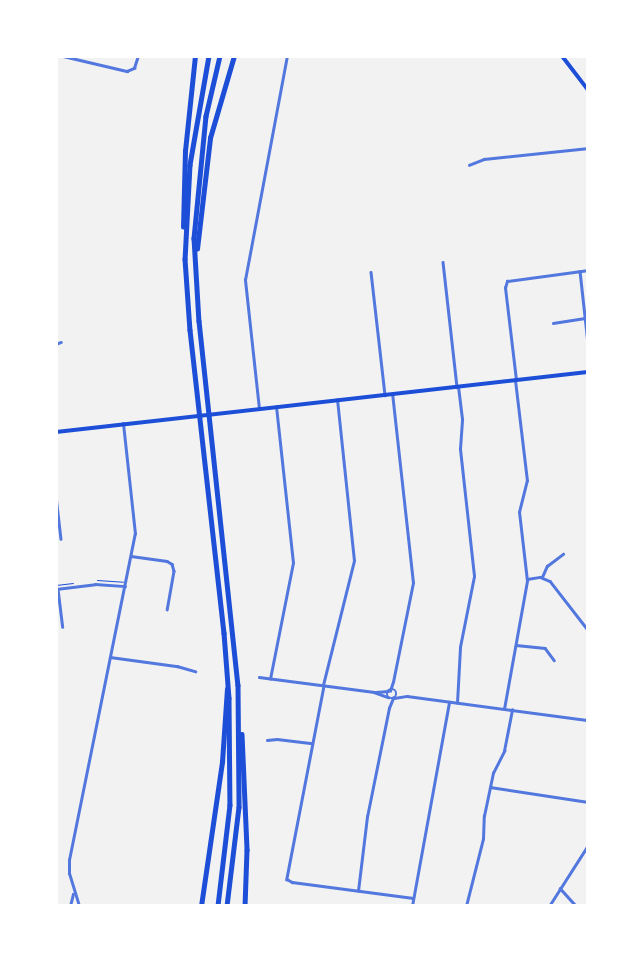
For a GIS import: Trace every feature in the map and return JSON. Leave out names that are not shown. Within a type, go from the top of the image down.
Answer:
[{"type":"highway","points":[[195,56],[185,151],[183,222],[190,330],[228,670],[230,805],[218,906]]},
{"type":"highway","points":[[185,244],[191,156],[209,56]]},
{"type":"highway","points":[[220,56],[206,116],[194,238],[199,321],[246,776],[246,906]]},
{"type":"highway","points":[[196,268],[203,185],[210,138],[234,56]]},
{"type":"highway","points":[[201,905],[222,762],[228,670]]},
{"type":"highway","points":[[227,906],[240,797],[238,685]]},
{"type":"main road","points":[[562,56],[588,90]]},
{"type":"main road","points":[[56,432],[588,372]]},
{"type":"street","points":[[63,56],[128,71],[134,68],[138,56]]},
{"type":"street","points":[[259,409],[245,280],[287,56]]},
{"type":"street","points":[[469,165],[484,159],[588,148]]},
{"type":"street","points":[[443,262],[462,419],[460,452],[474,576],[459,650],[457,703]]},
{"type":"street","points":[[504,709],[527,580],[518,510],[527,481],[505,288],[507,281],[588,270]]},
{"type":"street","points":[[580,271],[588,343]]},
{"type":"street","points":[[371,272],[385,395]]},
{"type":"street","points":[[553,323],[585,318]]},
{"type":"street","points":[[56,344],[60,342]]},
{"type":"street","points":[[358,891],[367,817],[389,708],[394,698],[394,682],[413,579],[392,394]]},
{"type":"street","points":[[336,400],[354,561],[323,685],[286,880],[413,898]]},
{"type":"street","points":[[270,679],[293,563],[276,407]]},
{"type":"street","points":[[79,906],[69,874],[69,860],[135,531],[123,424]]},
{"type":"street","points":[[56,470],[56,491]]},
{"type":"street","points":[[56,496],[61,539]]},
{"type":"street","points":[[542,577],[547,566],[563,554]]},
{"type":"street","points":[[130,556],[167,561],[172,564],[174,571],[167,609]]},
{"type":"street","points":[[527,580],[542,577],[552,582],[588,630]]},
{"type":"street","points":[[62,627],[57,589],[95,584],[125,586]]},
{"type":"street","points":[[516,645],[545,648],[554,660]]},
{"type":"street","points":[[110,657],[177,666],[195,671]]},
{"type":"street","points":[[259,677],[374,692],[389,691],[407,696],[588,720]]},
{"type":"street","points":[[389,708],[389,691],[394,682]]},
{"type":"street","points":[[374,692],[394,698],[407,696]]},
{"type":"street","points":[[412,906],[449,702]]},
{"type":"street","points":[[466,906],[483,839],[484,816],[494,769],[504,751],[512,710]]},
{"type":"street","points":[[267,740],[277,739],[312,743]]},
{"type":"street","points":[[490,787],[588,802]]},
{"type":"street","points":[[549,906],[588,845]]},
{"type":"street","points":[[560,888],[576,906]]},
{"type":"street","points":[[70,906],[73,899],[73,890]]}]
